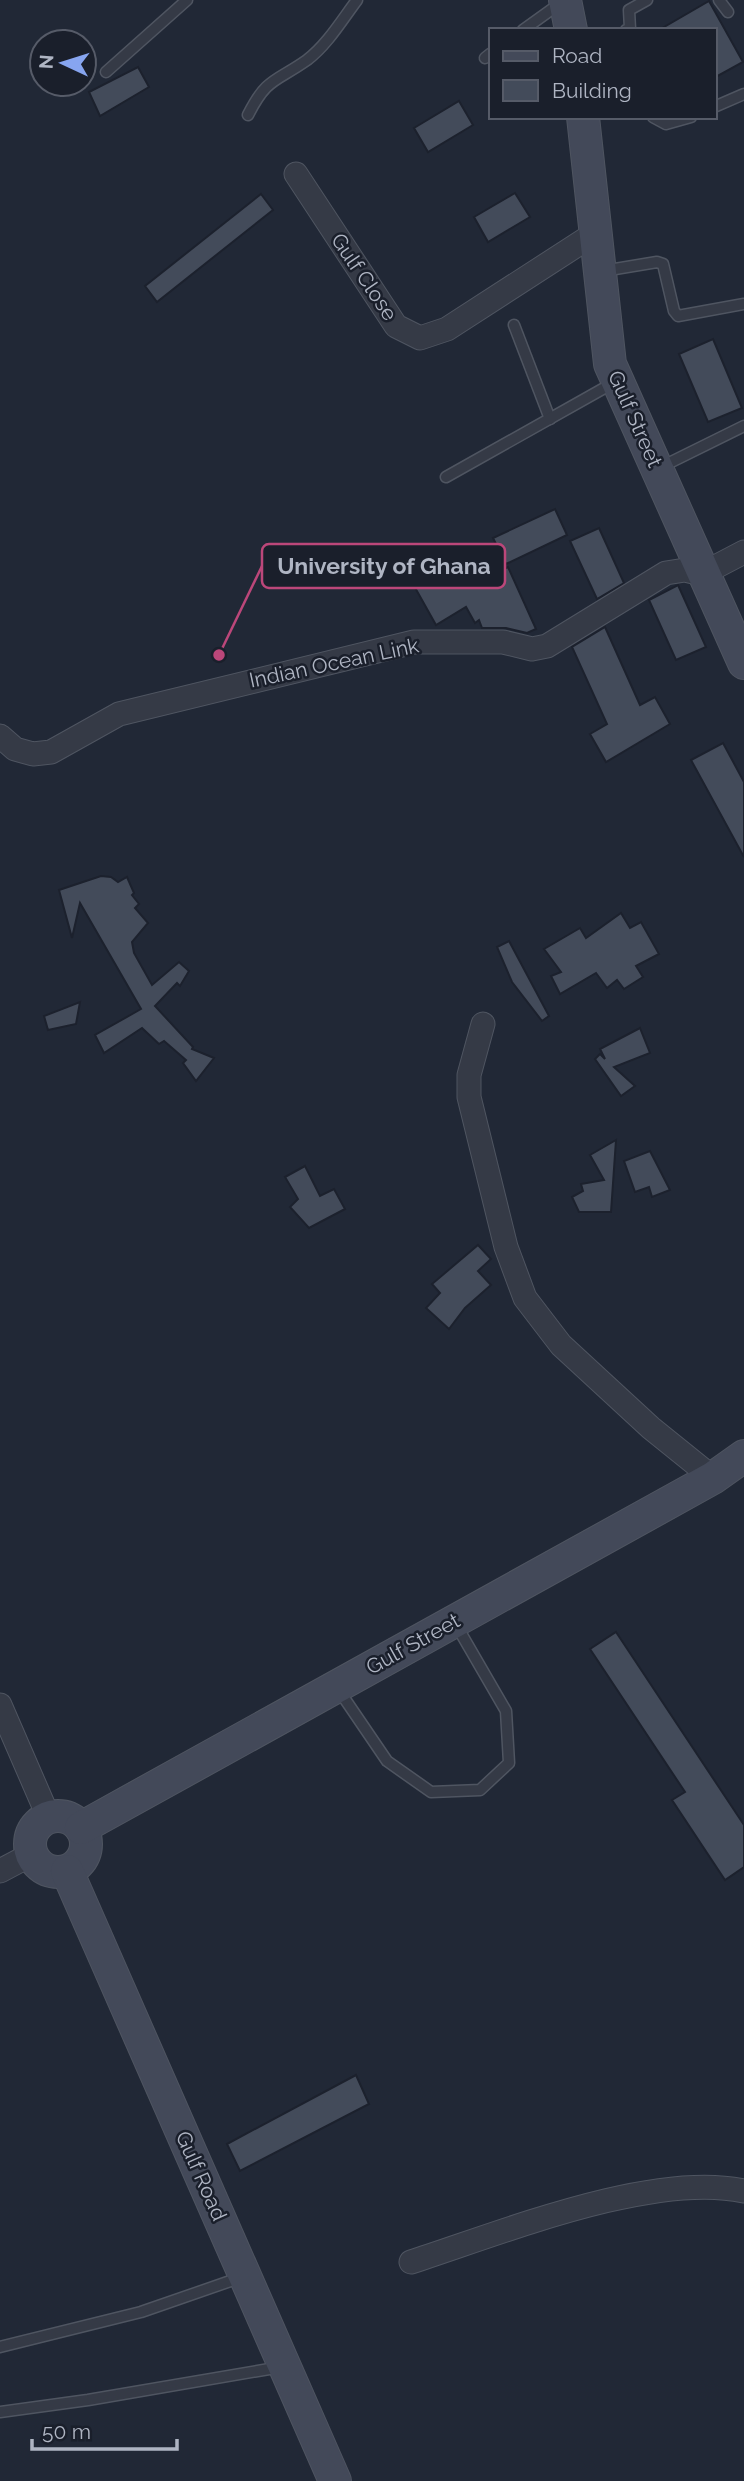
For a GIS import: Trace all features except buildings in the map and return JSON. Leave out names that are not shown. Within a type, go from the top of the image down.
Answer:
[{"type":"street","points":[[565,0],[570,28]]},
{"type":"street","name":"Gulf Street","points":[[583,119],[610,364],[744,663]]},
{"type":"street","name":"Gulf Close","points":[[296,174],[396,326],[420,338],[447,329],[597,232]]},
{"type":"street","name":"Indian Ocean Link","points":[[0,736],[15,749],[33,754],[51,752],[119,714],[414,642],[503,642],[532,649],[547,646],[666,573],[685,570],[702,574],[744,552]]},
{"type":"street","points":[[483,1024],[469,1075],[470,1097],[506,1247],[525,1298],[561,1345],[651,1428],[713,1478]]},
{"type":"street","name":"Gulf Street","points":[[81,1828],[713,1478],[744,1456]]},
{"type":"street","points":[[0,1705],[50,1818]]},
{"type":"street","points":[[50,1818],[66,1818],[81,1828],[86,1844],[85,1853],[81,1861],[67,1871],[50,1871],[32,1854],[32,1836],[36,1828],[50,1818]]},
{"type":"street","points":[[0,1871],[32,1854]]},
{"type":"street","name":"Gulf Road","points":[[67,1871],[335,2481]]},
{"type":"street","points":[[411,2262],[605,2200],[716,2185],[744,2191]]},
{"type":"lane","points":[[106,72],[187,0]]},
{"type":"lane","points":[[248,115],[269,82],[306,60],[322,45],[357,0]]},
{"type":"lane","points":[[526,28],[565,0]]},
{"type":"lane","points":[[630,28],[629,10],[647,0]]},
{"type":"lane","points":[[719,0],[729,12]]},
{"type":"lane","points":[[716,106],[744,94]]},
{"type":"lane","points":[[655,119],[660,123],[675,124],[686,119]]},
{"type":"lane","points":[[600,271],[657,262],[663,264],[674,311],[678,316],[744,304]]},
{"type":"lane","points":[[514,325],[550,419]]},
{"type":"lane","points":[[446,477],[618,381]]},
{"type":"lane","points":[[657,469],[744,426]]},
{"type":"lane","points":[[336,1686],[387,1761],[431,1792],[480,1790],[509,1763],[506,1711],[454,1621]]},
{"type":"lane","points":[[0,2347],[141,2312],[245,2276]]},
{"type":"lane","points":[[0,2412],[284,2367]]},
{"type":"place","name":"University of Ghana","points":[[219,655]]}]
